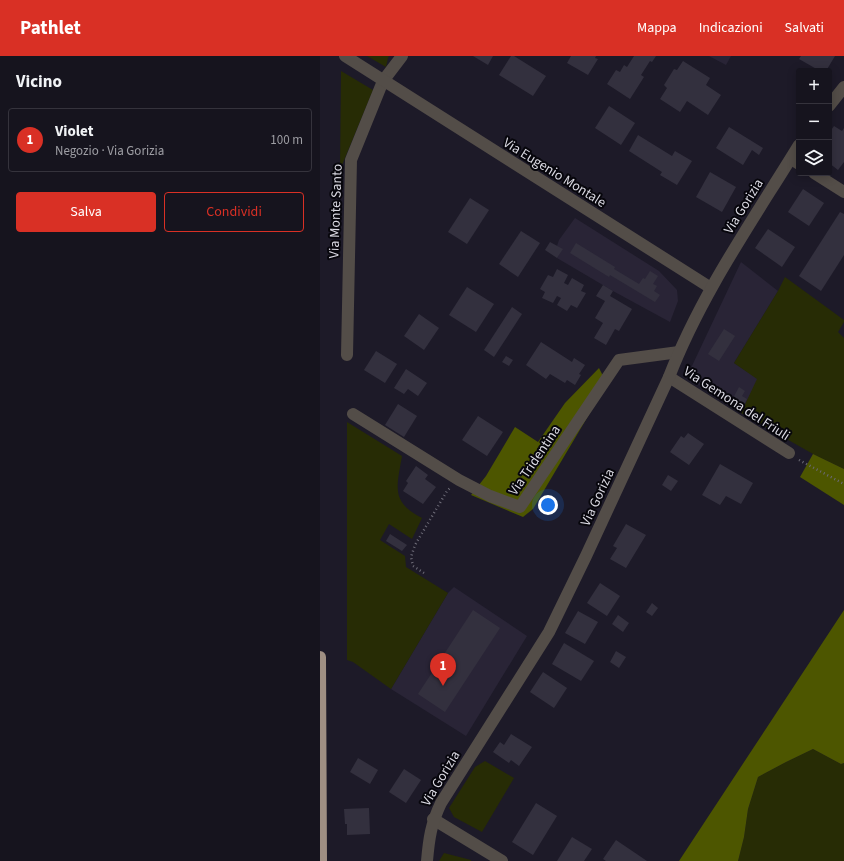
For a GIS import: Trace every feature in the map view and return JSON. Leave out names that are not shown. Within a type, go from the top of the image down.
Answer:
[{"type":"highway","points":[[320,657],[320,861]]},
{"type":"street","name":"Via Eugenio Montale","points":[[344,56],[711,288]]},
{"type":"street","name":"Via Monte Santo","points":[[347,355],[351,160],[383,81],[402,56]]},
{"type":"street","points":[[831,104],[844,87]]},
{"type":"street","name":"Via Gorizia","points":[[427,861],[429,837],[433,819],[457,776],[549,632],[669,377],[678,352],[711,288],[795,161]]},
{"type":"street","points":[[819,176],[844,192]]},
{"type":"street","name":"Via Tridentina","points":[[353,414],[459,480],[490,496],[520,507],[619,360],[678,352]]},
{"type":"street","name":"Via Gemona del Friuli","points":[[669,377],[788,453]]},
{"type":"street","points":[[433,819],[502,861]]},
{"type":"path","points":[[788,453],[844,484]]},
{"type":"path","points":[[424,573],[413,566],[411,557],[415,545],[447,491],[459,480]]},
{"type":"shaded area","points":[[709,56],[731,56],[726,65]]},
{"type":"shaded area","points":[[575,218],[659,271],[677,290],[678,301],[670,322],[557,258],[562,249],[557,246],[559,240]]},
{"type":"shaded area","points":[[741,262],[778,291],[734,363],[758,379],[741,413],[693,381],[691,368]]},
{"type":"shaded area","points":[[454,587],[527,636],[466,736],[391,689],[448,593]]},
{"type":"green space","points":[[367,56],[389,56],[386,67]]},
{"type":"green space","points":[[341,71],[373,90],[340,170]]},
{"type":"green space","points":[[785,277],[844,320],[838,332],[844,338],[844,469],[813,454],[741,413],[757,379],[734,363]]},
{"type":"green space","points":[[599,368],[607,384],[533,509],[523,517],[471,495],[486,476],[515,427],[538,442],[565,403]]},
{"type":"green space","points":[[347,422],[402,456],[398,485],[400,499],[405,506],[422,518],[412,539],[389,524],[380,540],[405,556],[406,567],[448,593],[391,689],[353,662],[347,660]]},
{"type":"green space","points":[[813,454],[844,469],[844,505],[800,477]]},
{"type":"green space","points":[[844,610],[844,763],[841,764],[813,749],[758,777],[748,809],[744,837],[738,861],[679,861]]},
{"type":"green space","points":[[813,749],[841,764],[844,763],[844,861],[738,861],[744,837],[748,809],[758,777]]},
{"type":"green space","points":[[485,761],[514,778],[482,832],[454,817],[449,808],[475,767]]},
{"type":"green space","points":[[444,853],[471,860],[471,861],[439,861]]},
{"type":"building","points":[[473,56],[493,56],[488,65]]},
{"type":"building","points":[[511,56],[514,56],[546,76],[533,96],[499,75]]},
{"type":"building","points":[[571,56],[596,56],[595,58],[598,59],[588,75],[567,63]]},
{"type":"building","points":[[634,56],[656,56],[652,62],[650,61],[641,75],[644,77],[630,99],[607,84],[616,70],[620,72],[624,65],[627,67]]},
{"type":"building","points":[[801,56],[835,56],[828,68],[815,68],[799,59]]},
{"type":"building","points":[[683,61],[710,78],[706,85],[721,95],[708,115],[687,101],[680,112],[660,99],[667,88],[664,85],[674,69],[677,70]]},
{"type":"building","points":[[609,106],[635,123],[621,145],[595,128]]},
{"type":"building","points":[[834,126],[842,131],[844,128],[844,162],[838,170],[832,165],[832,129]]},
{"type":"building","points":[[729,127],[763,148],[759,155],[752,150],[743,165],[716,148]]},
{"type":"building","points":[[638,135],[672,156],[675,151],[692,161],[677,185],[660,175],[662,172],[629,151]]},
{"type":"building","points":[[710,172],[736,187],[722,212],[696,197]]},
{"type":"building","points":[[803,189],[824,203],[809,226],[788,212]]},
{"type":"building","points":[[470,198],[489,210],[467,244],[448,232]]},
{"type":"building","points":[[840,212],[844,214],[844,255],[821,291],[799,276]]},
{"type":"building","points":[[768,229],[795,247],[782,267],[755,248]]},
{"type":"building","points":[[521,231],[540,243],[518,277],[499,264]]},
{"type":"building","points":[[550,242],[563,249],[557,258],[545,250]]},
{"type":"building","points":[[576,243],[639,284],[643,278],[645,279],[650,271],[658,276],[653,284],[657,286],[654,291],[660,295],[655,302],[610,275],[609,277],[570,253]]},
{"type":"building","points":[[557,269],[568,275],[564,283],[568,285],[572,278],[584,285],[581,291],[586,293],[577,308],[571,305],[567,311],[557,305],[561,298],[557,296],[553,303],[542,298],[545,292],[540,289],[548,275],[553,277]]},
{"type":"building","points":[[603,285],[613,291],[610,296],[632,309],[619,331],[615,329],[606,345],[594,338],[603,323],[595,318],[605,301],[596,296]]},
{"type":"building","points":[[467,287],[494,304],[476,332],[449,315]]},
{"type":"building","points":[[512,307],[522,314],[494,357],[484,350]]},
{"type":"building","points":[[419,314],[439,328],[424,350],[404,336]]},
{"type":"building","points":[[724,329],[735,336],[719,361],[708,354]]},
{"type":"building","points":[[541,342],[572,362],[574,358],[585,365],[579,374],[581,375],[575,385],[567,380],[565,383],[550,374],[546,379],[526,365]]},
{"type":"building","points":[[376,351],[397,364],[385,383],[364,370]]},
{"type":"building","points":[[506,356],[513,360],[509,366],[502,362]]},
{"type":"building","points":[[406,369],[427,383],[418,396],[408,389],[404,394],[394,388]]},
{"type":"building","points":[[739,387],[745,391],[742,396],[747,399],[741,410],[730,404]]},
{"type":"building","points":[[398,404],[417,416],[404,437],[385,425]]},
{"type":"building","points":[[478,416],[503,432],[487,456],[462,440]]},
{"type":"building","points":[[688,433],[704,444],[689,465],[670,452],[681,436],[684,438]]},
{"type":"building","points":[[720,464],[753,483],[741,504],[726,496],[720,505],[702,495]]},
{"type":"building","points":[[416,466],[428,475],[425,479],[436,487],[423,504],[403,491],[408,483],[406,481]]},
{"type":"building","points":[[668,475],[678,481],[671,491],[662,485]]},
{"type":"building","points":[[626,524],[646,535],[626,568],[610,559],[617,548],[613,546]]},
{"type":"building","points":[[390,534],[407,545],[402,551],[386,541]]},
{"type":"building","points":[[600,583],[620,596],[607,616],[587,603]]},
{"type":"building","points":[[652,603],[658,608],[652,616],[646,612]]},
{"type":"building","points":[[473,610],[500,628],[445,712],[418,694]]},
{"type":"building","points":[[578,611],[598,622],[585,644],[565,633]]},
{"type":"building","points":[[618,615],[629,623],[623,632],[612,624]]},
{"type":"building","points":[[564,643],[594,661],[581,681],[552,664]]},
{"type":"building","points":[[616,651],[626,657],[619,668],[610,662]]},
{"type":"building","points":[[543,672],[567,688],[554,708],[530,692]]},
{"type":"building","points":[[511,734],[532,747],[519,766],[511,760],[509,763],[493,752],[500,742],[504,745]]},
{"type":"building","points":[[358,758],[378,770],[370,784],[350,772]]},
{"type":"building","points":[[404,769],[421,780],[406,803],[389,792]]},
{"type":"building","points":[[536,803],[557,816],[533,855],[512,842]]},
{"type":"building","points":[[369,808],[370,834],[347,835],[347,824],[345,824],[344,809]]},
{"type":"building","points":[[572,837],[592,849],[584,861],[557,861]]},
{"type":"building","points":[[616,840],[647,861],[606,861],[603,859]]},
{"type":"place","name":"Violet","points":[[443,686]]}]
